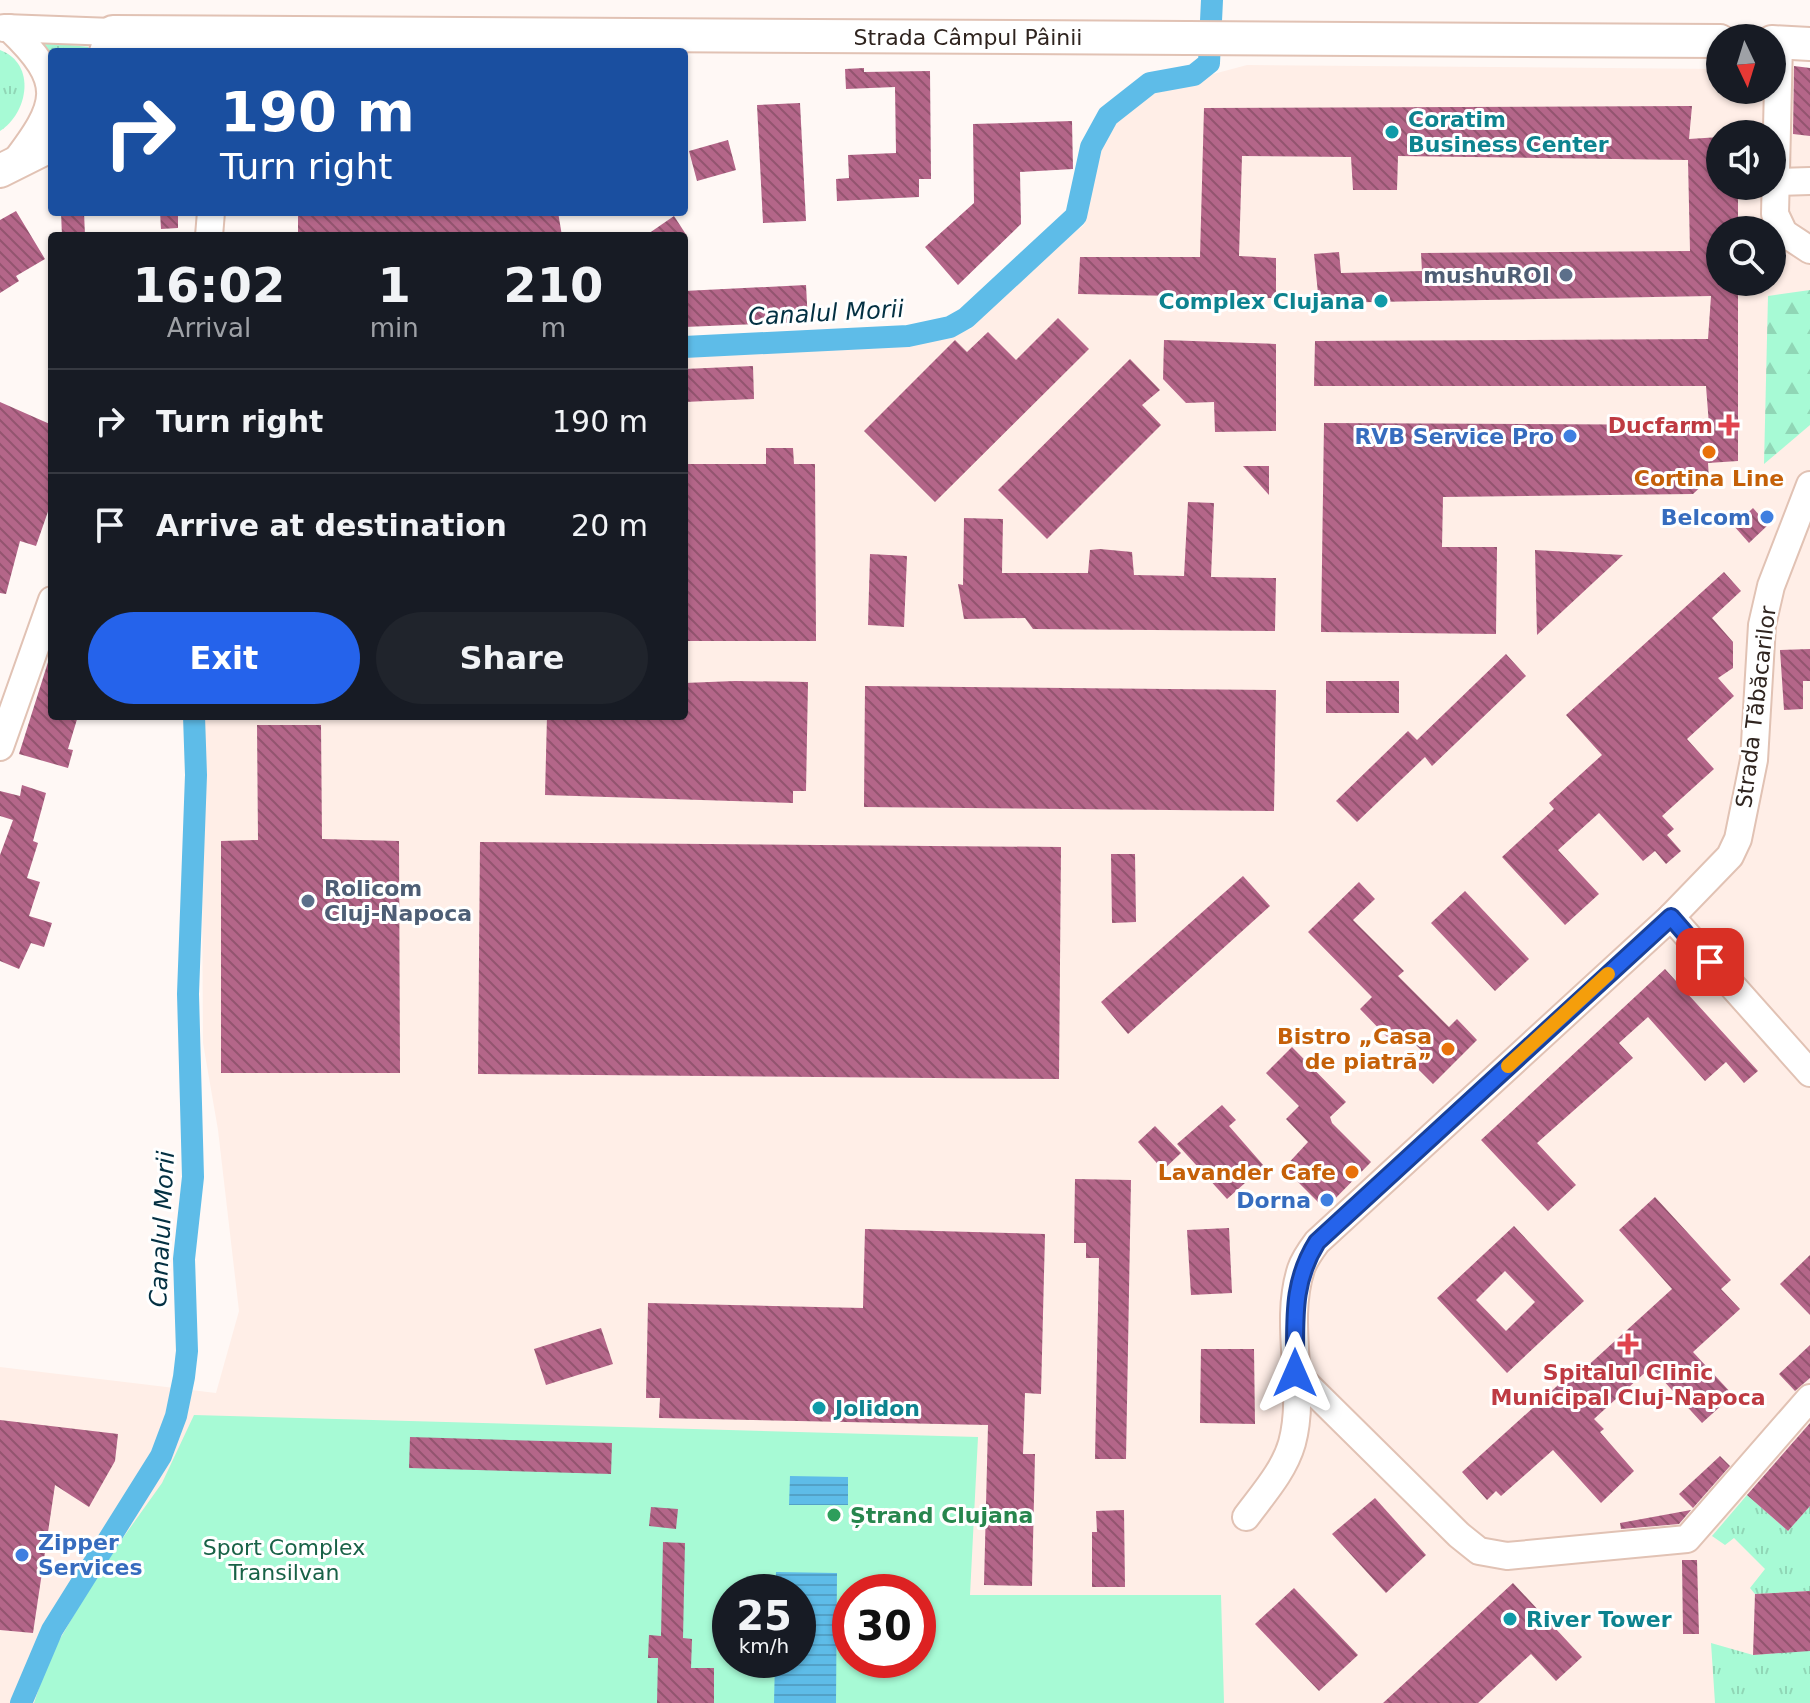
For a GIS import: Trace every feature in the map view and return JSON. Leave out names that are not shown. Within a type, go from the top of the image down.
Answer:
[{"type":"street","name":"Strada Câmpul Pâinii","points":[[4,28],[110,42],[211,46],[1209,37],[1706,41]]},
{"type":"street","name":"Strada Câmpul Pâinii","points":[[4,28],[40,62],[48,85]]},
{"type":"street","points":[[1780,120],[1787,42]]},
{"type":"street","name":"Strada Câmpul Pâinii","points":[[7,167],[44,123],[48,102]]},
{"type":"street","points":[[7,167],[48,132]]},
{"type":"street","points":[[7,167],[48,147]]},
{"type":"street","points":[[1786,182],[1810,181]]},
{"type":"street","points":[[1776,200],[1777,224],[1790,240],[1810,250]]},
{"type":"street","name":"Strada Tăbăcarilor","points":[[1246,1517],[1282,1468],[1291,1443],[1297,1411],[1296,1301],[1301,1267],[1317,1242],[1671,917],[1719,871],[1738,839],[1754,760],[1762,625],[1771,586],[1810,485]]},
{"type":"street","points":[[0,747],[48,611]]},
{"type":"street","points":[[1671,917],[1810,1073]]},
{"type":"street","points":[[1295,1373],[1459,1535],[1479,1551],[1507,1556],[1687,1539],[1810,1398]]},
{"type":"shaded area","points":[[1247,65],[1706,69],[1706,104],[1786,104],[1786,69],[1810,69],[1810,1703],[0,1703],[0,1367],[216,1393],[239,1311],[218,1130],[203,1043],[201,720],[688,720],[688,354],[928,341],[971,329],[1031,266],[1084,225],[1104,139],[1122,113],[1161,88]]},
{"type":"green space","points":[[41,42],[89,47],[48,48],[48,55]]},
{"type":"green space","points":[[0,50],[20,66],[24,89],[17,113],[0,131]]},
{"type":"green space","points":[[1810,290],[1810,425],[1764,464],[1768,296],[1786,296],[1786,293]]},
{"type":"green space","name":"Sport Complex Transilvan","points":[[194,1415],[978,1437],[970,1595],[1221,1595],[1224,1703],[34,1703],[49,1658],[100,1570],[162,1483]]},
{"type":"green space","points":[[1747,1495],[1788,1531],[1810,1506],[1810,1591],[1755,1594],[1750,1588],[1765,1569],[1734,1538],[1725,1545],[1712,1536]]},
{"type":"green space","points":[[1810,1529],[1810,1580],[1785,1557]]},
{"type":"green space","points":[[1711,1643],[1753,1655],[1810,1650],[1810,1703],[1715,1703]]},
{"type":"water","points":[[790,1476],[848,1477],[848,1505],[789,1505]]},
{"type":"water","points":[[837,1573],[832,1574],[832,1678],[836,1678],[836,1703],[774,1703],[775,1678],[816,1678],[816,1574],[776,1574]]},
{"type":"building","points":[[1794,66],[1810,68],[1810,136],[1793,134]]},
{"type":"building","points":[[864,68],[864,72],[930,71],[931,179],[919,179],[919,197],[837,201],[836,179],[849,178],[848,155],[896,153],[895,87],[846,89],[845,69]]},
{"type":"building","points":[[800,103],[806,221],[763,223],[757,105]]},
{"type":"building","name":"Complex Clujana","points":[[1692,106],[1689,139],[1706,138],[1706,200],[1738,200],[1738,216],[1706,216],[1706,296],[1711,296],[1319,303],[1314,254],[1339,252],[1341,273],[1422,271],[1421,253],[1690,251],[1688,160],[1398,156],[1397,190],[1353,190],[1351,157],[1242,156],[1239,256],[1276,258],[1276,298],[1078,294],[1080,257],[1200,257],[1204,108]]},
{"type":"building","points":[[1072,121],[1073,169],[1020,172],[1021,224],[958,285],[925,247],[974,203],[973,124]]},
{"type":"building","points":[[728,140],[736,170],[697,181],[689,151]]},
{"type":"building","points":[[16,211],[45,259],[16,276],[19,281],[0,293],[0,220]]},
{"type":"building","points":[[61,216],[84,216],[85,232],[62,232]]},
{"type":"building","points":[[160,216],[178,216],[178,228],[161,229]]},
{"type":"building","points":[[298,216],[559,216],[561,232],[298,232]]},
{"type":"building","points":[[674,216],[684,232],[651,232]]},
{"type":"building","points":[[806,285],[808,322],[688,327],[688,291]]},
{"type":"building","name":"Complex Clujana","points":[[1711,296],[1738,296],[1738,461],[1708,463],[1709,479],[1693,494],[1443,497],[1442,547],[1497,547],[1496,634],[1321,632],[1324,423],[1709,425],[1706,386],[1314,386],[1315,341],[1708,339]]},
{"type":"building","points":[[1058,318],[1089,349],[935,502],[864,431],[955,340],[967,352],[988,332],[1016,360]]},
{"type":"building","points":[[1164,340],[1276,344],[1276,431],[1215,432],[1214,402],[1186,403],[1163,379]]},
{"type":"building","points":[[1130,359],[1160,390],[1142,405],[1161,425],[1047,539],[998,490]]},
{"type":"building","points":[[753,366],[754,399],[688,402],[688,369]]},
{"type":"building","points":[[0,402],[48,423],[48,512],[36,546],[20,541],[6,594],[0,593]]},
{"type":"building","points":[[766,448],[793,448],[794,464],[815,464],[816,641],[688,641],[688,464],[766,464]]},
{"type":"building","points":[[1243,466],[1269,466],[1269,495]]},
{"type":"building","points":[[1188,502],[1214,503],[1211,577],[1276,578],[1275,631],[1033,629],[1025,618],[964,619],[958,584],[963,585],[964,518],[1003,519],[1002,573],[1088,573],[1090,550],[1100,549],[1132,552],[1134,575],[1184,576]]},
{"type":"building","points":[[1753,508],[1768,525],[1749,543],[1734,526]]},
{"type":"building","points":[[1535,550],[1623,555],[1537,635]]},
{"type":"building","points":[[870,554],[907,556],[904,627],[868,625]]},
{"type":"building","points":[[1724,572],[1741,591],[1712,618],[1733,642],[1733,668],[1718,678],[1734,696],[1687,739],[1714,769],[1662,816],[1674,829],[1667,835],[1681,851],[1666,864],[1655,851],[1643,861],[1599,813],[1558,850],[1599,894],[1565,925],[1502,857],[1554,809],[1549,803],[1602,755],[1566,715]]},
{"type":"building","points":[[1810,649],[1810,681],[1803,681],[1803,709],[1784,710],[1780,650]]},
{"type":"building","points":[[1506,654],[1526,676],[1432,766],[1425,757],[1357,822],[1336,801],[1408,731],[1417,740]]},
{"type":"building","points":[[48,662],[48,720],[77,720],[68,749],[73,750],[68,768],[19,754]]},
{"type":"building","points":[[1326,681],[1399,681],[1399,713],[1326,713]]},
{"type":"building","points":[[808,682],[806,791],[793,791],[793,803],[545,795],[547,720],[688,720],[688,683]]},
{"type":"building","points":[[865,686],[1276,690],[1274,811],[864,807]]},
{"type":"building","points":[[257,725],[321,725],[322,839],[399,841],[400,1073],[221,1073],[221,841],[258,840]]},
{"type":"building","points":[[22,785],[46,793],[33,841],[38,843],[27,878],[40,882],[29,916],[52,923],[44,947],[31,943],[19,969],[0,961],[0,855],[13,820],[0,816],[0,791],[20,796]]},
{"type":"building","points":[[480,842],[1061,847],[1059,1079],[478,1074]]},
{"type":"building","points":[[1111,854],[1135,854],[1136,922],[1112,923]]},
{"type":"building","points":[[1243,876],[1270,906],[1128,1034],[1101,1002]]},
{"type":"building","points":[[1359,882],[1375,899],[1353,920],[1404,971],[1398,976],[1449,1027],[1457,1019],[1477,1040],[1433,1084],[1413,1064],[1424,1053],[1400,1029],[1389,1039],[1360,1009],[1372,997],[1308,932]]},
{"type":"building","points":[[1465,891],[1529,959],[1495,991],[1431,923]]},
{"type":"building","points":[[1665,969],[1758,1071],[1744,1083],[1726,1062],[1705,1081],[1648,1017],[1619,1043],[1633,1058],[1537,1143],[1576,1185],[1548,1211],[1481,1140]]},
{"type":"building","points":[[1292,1047],[1346,1102],[1330,1117],[1332,1123],[1371,1162],[1325,1209],[1284,1168],[1308,1142],[1286,1119],[1299,1106],[1266,1073]]},
{"type":"building","points":[[1222,1105],[1236,1120],[1229,1126],[1264,1166],[1227,1199],[1177,1144]]},
{"type":"building","points":[[1155,1126],[1181,1153],[1163,1170],[1138,1142]]},
{"type":"building","points":[[1075,1179],[1131,1180],[1126,1459],[1095,1459],[1099,1258],[1086,1258],[1086,1243],[1074,1243]]},
{"type":"building","points":[[1655,1197],[1731,1280],[1721,1289],[1740,1309],[1693,1352],[1733,1395],[1702,1423],[1651,1367],[1594,1419],[1604,1429],[1600,1432],[1634,1471],[1601,1503],[1553,1450],[1501,1496],[1496,1491],[1487,1500],[1462,1472],[1567,1377],[1571,1381],[1672,1289],[1619,1230]]},
{"type":"building","points":[[1514,1226],[1584,1301],[1507,1373],[1437,1298]],"holes":[[[1505,1271],[1535,1302],[1506,1331],[1476,1300]]]},
{"type":"building","points":[[1229,1228],[1232,1293],[1191,1295],[1187,1230]]},
{"type":"building","name":"Jolidon","points":[[865,1229],[1045,1234],[1041,1394],[1025,1393],[1023,1454],[1035,1454],[1032,1586],[984,1585],[988,1425],[659,1418],[660,1398],[646,1398],[648,1303],[863,1308]]},
{"type":"building","points":[[1810,1255],[1810,1315],[1780,1284]]},
{"type":"building","points":[[601,1328],[613,1364],[546,1385],[534,1349]]},
{"type":"building","points":[[1810,1345],[1810,1378],[1795,1391],[1779,1374]]},
{"type":"building","points":[[1201,1349],[1254,1349],[1255,1424],[1200,1423]]},
{"type":"building","points":[[0,1420],[118,1434],[115,1461],[89,1507],[55,1485],[33,1633],[0,1630]]},
{"type":"building","points":[[1810,1423],[1810,1506],[1788,1531],[1747,1495]]},
{"type":"building","points":[[410,1437],[612,1443],[611,1474],[409,1468]]},
{"type":"building","points":[[1720,1456],[1730,1466],[1693,1508],[1679,1494]]},
{"type":"building","points":[[1375,1498],[1426,1555],[1386,1593],[1332,1534]]},
{"type":"building","points":[[651,1507],[678,1509],[676,1529],[649,1526]]},
{"type":"building","points":[[1124,1510],[1125,1587],[1092,1587],[1092,1532],[1097,1532],[1096,1511]]},
{"type":"building","points":[[1691,1510],[1679,1524],[1621,1529],[1620,1523]]},
{"type":"building","points":[[663,1542],[685,1543],[683,1638],[692,1639],[691,1668],[712,1668],[714,1703],[657,1703],[658,1658],[648,1658],[649,1635],[661,1636]]},
{"type":"building","points":[[1682,1560],[1697,1560],[1699,1634],[1683,1634]]},
{"type":"building","name":"River Tower","points":[[1513,1583],[1582,1657],[1556,1681],[1531,1654],[1478,1703],[1383,1703]]},
{"type":"building","points":[[1294,1588],[1358,1655],[1319,1691],[1255,1624]]},
{"type":"building","points":[[1810,1591],[1810,1651],[1753,1655],[1755,1594]]},
{"type":"waterway","name":"Canalul Morii","points":[[688,347],[908,336],[950,327],[966,318],[1076,216],[1091,147],[1108,116],[1150,83],[1194,75],[1209,63],[1212,0]]},
{"type":"waterway","name":"Canalul Morii","points":[[21,1703],[52,1630],[161,1456],[176,1416],[184,1377],[187,1351],[184,1259],[193,1177],[188,994],[196,775],[194,720]]},
{"type":"slow traffic","points":[[1508,1066],[1608,974]]},
{"type":"place","name":"Coratim Business Center","points":[[1392,132]]},
{"type":"place","name":"mushuROI","points":[[1566,275]]},
{"type":"place","name":"Complex Clujana","points":[[1381,301]]},
{"type":"place","name":"Ducfarm","points":[[1729,425]]},
{"type":"place","name":"RVB Service Pro","points":[[1570,436]]},
{"type":"place","name":"Cortina Line","points":[[1709,452]]},
{"type":"place","name":"Belcom","points":[[1767,517]]},
{"type":"place","name":"Rolicom Cluj-Napoca","points":[[308,901]]},
{"type":"place","name":"Bistro „Casa de piatră”","points":[[1448,1049]]},
{"type":"place","name":"Lavander Cafe","points":[[1352,1172]]},
{"type":"place","name":"Dorna","points":[[1327,1200]]},
{"type":"place","name":"Spitalul Clinic Municipal Cluj-Napoca","points":[[1628,1344]]},
{"type":"place","name":"Jolidon","points":[[819,1408]]},
{"type":"place","name":"Ștrand Clujana","points":[[834,1515]]},
{"type":"place","name":"Zipper Services","points":[[22,1555]]},
{"type":"place","name":"River Tower","points":[[1510,1619]]},
{"type":"route","points":[[1295,1373],[1296,1301],[1301,1267],[1317,1242],[1671,917],[1710,962]]}]
